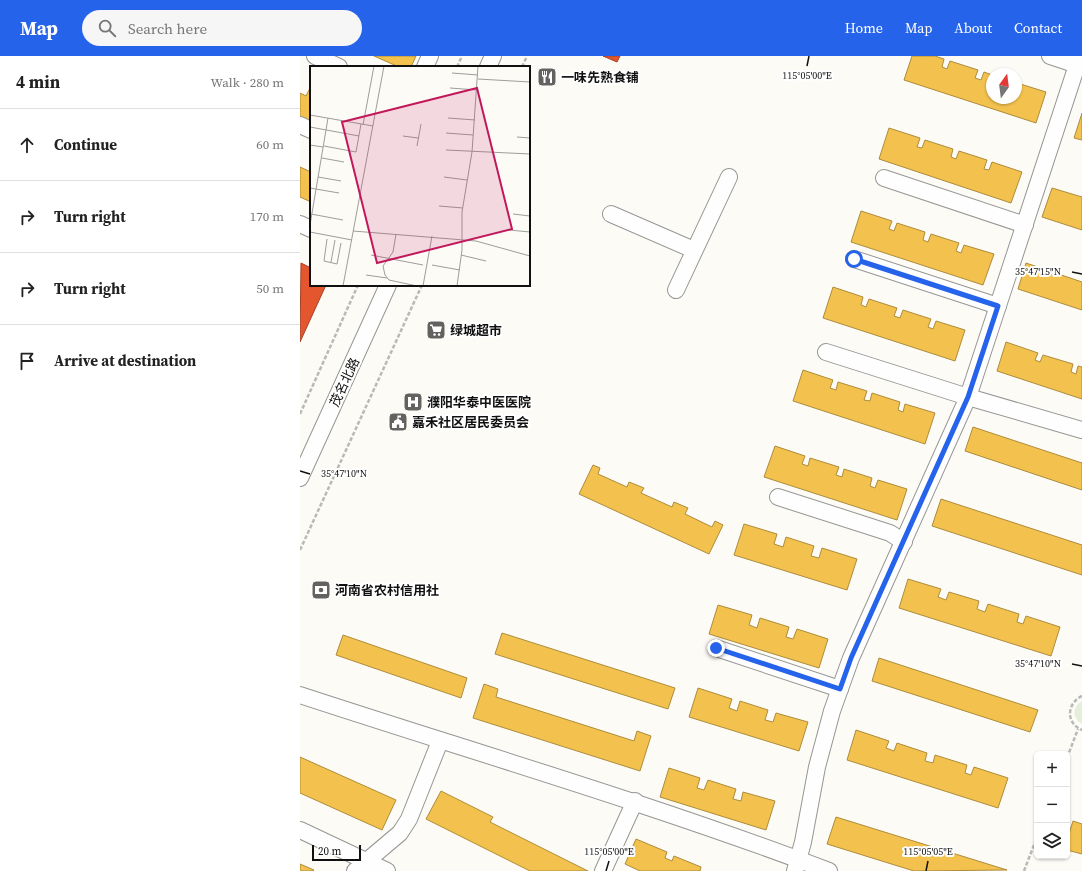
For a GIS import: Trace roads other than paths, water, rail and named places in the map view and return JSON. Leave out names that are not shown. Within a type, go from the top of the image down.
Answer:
[{"type":"street","points":[[315,56],[337,66]]},
{"type":"street","points":[[425,66],[430,56]]},
{"type":"street","points":[[488,66],[493,56]]},
{"type":"street","points":[[796,865],[832,711],[851,658],[968,397],[1079,60],[1050,56]]},
{"type":"street","points":[[300,125],[310,130]]},
{"type":"street","points":[[676,290],[729,177]]},
{"type":"street","points":[[884,178],[1025,225]]},
{"type":"street","points":[[611,214],[694,250]]},
{"type":"street","points":[[300,224],[310,229]]},
{"type":"street","points":[[854,259],[998,306]]},
{"type":"street","name":"茂名北路","points":[[300,478],[388,286]]},
{"type":"street","points":[[826,352],[968,397],[1082,430]]},
{"type":"street","points":[[778,497],[890,533],[904,542]]},
{"type":"street","points":[[716,648],[840,689]]},
{"type":"street","points":[[300,695],[440,741],[635,801],[796,865],[829,871]]},
{"type":"street","points":[[361,866],[400,834],[409,819],[440,741]]},
{"type":"street","points":[[603,871],[635,801]]},
{"type":"street","points":[[300,830],[361,866],[387,871]]},
{"type":"place","name":"一味先熟食铺","points":[[547,77]]},
{"type":"place","name":"绿城超市","points":[[436,330]]},
{"type":"place","name":"濮阳华泰中医医院","points":[[413,402]]},
{"type":"place","name":"嘉禾社区居民委员会","points":[[398,422]]},
{"type":"place","name":"河南省农村信用社","points":[[321,590]]}]
